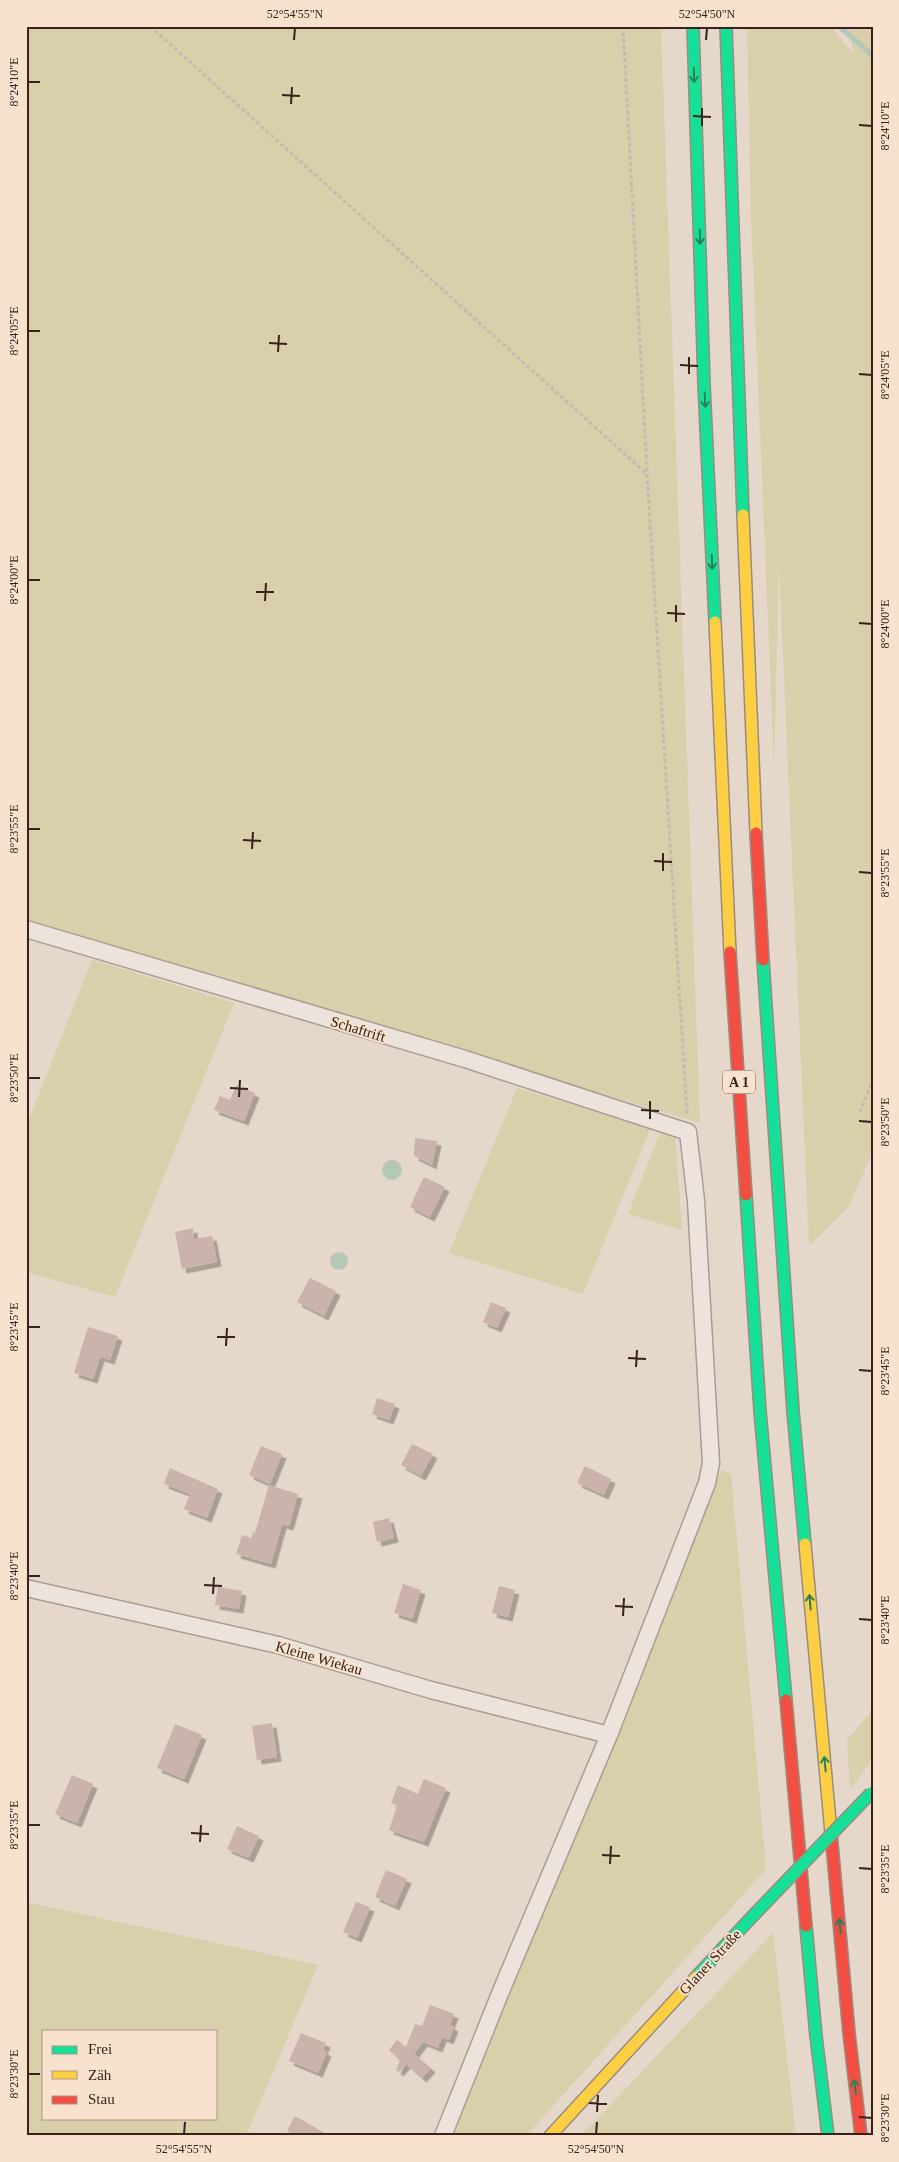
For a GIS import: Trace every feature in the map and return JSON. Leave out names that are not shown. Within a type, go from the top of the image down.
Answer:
[{"type":"main road","name":"A 1","points":[[693,26],[705,404],[730,950],[760,1411],[815,2016],[828,2136]]},
{"type":"main road","name":"A 1","points":[[726,26],[737,395],[760,910],[793,1411],[847,2014],[861,2136]]},
{"type":"main road","name":"Glaner Straße","points":[[550,2136],[748,1920],[872,1792]]},
{"type":"street","name":"Schaftrift","points":[[26,929],[465,1059],[688,1132]]},
{"type":"street","points":[[443,2136],[501,1991],[609,1735],[707,1483],[711,1463],[696,1201],[688,1132]]},
{"type":"street","name":"Kleine Wiekau","points":[[26,1588],[278,1646],[431,1690],[609,1735]]},
{"type":"path","points":[[150,26],[646,473]]},
{"type":"path","points":[[623,26],[646,473],[688,1132]]},
{"type":"path","points":[[860,1112],[873,1079]]},
{"type":"shaded area","points":[[26,26],[661,26],[700,1123],[26,921]]},
{"type":"shaded area","points":[[747,26],[831,26],[853,54],[850,26],[869,26],[873,30],[873,1151],[849,1206],[809,1246],[779,565],[774,765],[751,216]]},
{"type":"shaded area","points":[[92,960],[234,1003],[115,1297],[26,1272],[26,1127]]},
{"type":"shaded area","points":[[517,1088],[651,1127],[583,1294],[449,1253]]},
{"type":"shaded area","points":[[661,1130],[675,1134],[682,1230],[628,1214]]},
{"type":"shaded area","points":[[392,1160],[399,1163],[402,1170],[399,1177],[392,1180],[385,1177],[382,1170],[385,1163]]},
{"type":"shaded area","points":[[335,1252],[343,1252],[348,1257],[346,1268],[335,1270],[330,1265],[330,1257]]},
{"type":"shaded area","points":[[721,1470],[731,1474],[766,1869],[526,2136],[453,2136]]},
{"type":"shaded area","points":[[873,1709],[873,1759],[850,1789],[847,1740]]},
{"type":"shaded area","points":[[26,1902],[318,1965],[246,2136],[26,2136]]},
{"type":"shaded area","points":[[773,1933],[796,2136],[581,2136]]},
{"type":"building","points":[[236,1086],[255,1093],[244,1121],[214,1110],[220,1096],[230,1100]]},
{"type":"building","points":[[415,1138],[437,1141],[432,1165],[414,1156]]},
{"type":"building","points":[[424,1177],[445,1187],[430,1217],[410,1207]]},
{"type":"building","points":[[193,1228],[194,1239],[212,1236],[217,1262],[182,1269],[175,1232]]},
{"type":"building","points":[[310,1278],[336,1291],[324,1316],[297,1302]]},
{"type":"building","points":[[491,1302],[506,1308],[497,1328],[483,1322]]},
{"type":"building","points":[[88,1327],[118,1336],[110,1360],[100,1357],[93,1379],[74,1373]]},
{"type":"building","points":[[377,1398],[395,1404],[389,1420],[372,1414]]},
{"type":"building","points":[[412,1444],[433,1454],[421,1476],[401,1465]]},
{"type":"building","points":[[261,1446],[282,1454],[270,1484],[249,1475]]},
{"type":"building","points":[[585,1466],[611,1479],[604,1495],[577,1483]]},
{"type":"building","points":[[170,1468],[218,1489],[207,1518],[184,1509],[190,1494],[164,1484]]},
{"type":"building","points":[[269,1485],[298,1494],[289,1526],[282,1524],[271,1564],[236,1554],[242,1535],[252,1538],[253,1532],[255,1533]]},
{"type":"building","points":[[389,1518],[394,1538],[377,1542],[373,1522]]},
{"type":"building","points":[[403,1584],[421,1590],[412,1619],[394,1613]]},
{"type":"building","points":[[499,1586],[515,1590],[508,1617],[492,1613]]},
{"type":"building","points":[[218,1587],[242,1591],[239,1609],[215,1605]]},
{"type":"building","points":[[272,1723],[277,1757],[257,1760],[252,1726]]},
{"type":"building","points":[[175,1724],[202,1735],[184,1779],[157,1768]]},
{"type":"building","points":[[72,1775],[93,1784],[77,1823],[55,1814]]},
{"type":"building","points":[[424,1779],[446,1788],[424,1842],[389,1830],[397,1806],[391,1803],[398,1785],[418,1794]]},
{"type":"building","points":[[237,1826],[259,1836],[249,1858],[227,1849]]},
{"type":"building","points":[[386,1870],[407,1879],[395,1906],[375,1897]]},
{"type":"building","points":[[356,1902],[370,1907],[357,1938],[343,1932]]},
{"type":"building","points":[[430,2005],[454,2014],[450,2025],[454,2027],[449,2040],[442,2037],[438,2048],[423,2042],[414,2054],[431,2068],[422,2078],[406,2064],[399,2072],[396,2070],[400,2060],[389,2050],[397,2040],[406,2047],[415,2024],[422,2026]]},
{"type":"building","points":[[301,2033],[326,2043],[323,2050],[327,2052],[318,2073],[289,2061]]},
{"type":"building","points":[[295,2116],[330,2136],[296,2136],[287,2131]]},
{"type":"waterway","points":[[839,26],[873,56]]},
{"type":"traffic: fast","points":[[693,26],[704,384],[715,622]]},
{"type":"traffic: fast","points":[[726,26],[743,515]]},
{"type":"traffic: fast","points":[[763,960],[793,1411],[805,1544]]},
{"type":"traffic: fast","points":[[746,1195],[760,1411],[786,1700]]},
{"type":"traffic: fast","points":[[748,1921],[871,1793]]},
{"type":"traffic: fast","points":[[696,1977],[748,1921]]},
{"type":"traffic: fast","points":[[806,1926],[816,2036],[828,2136]]},
{"type":"traffic: slow","points":[[743,515],[756,833]]},
{"type":"traffic: slow","points":[[715,622],[730,952]]},
{"type":"traffic: slow","points":[[805,1544],[831,1833]]},
{"type":"traffic: slow","points":[[550,2136],[696,1977]]},
{"type":"traffic: jam","points":[[756,833],[763,960]]},
{"type":"traffic: jam","points":[[730,952],[746,1195]]},
{"type":"traffic: jam","points":[[786,1700],[806,1926]]},
{"type":"traffic: jam","points":[[831,1833],[849,2033],[861,2136]]}]
